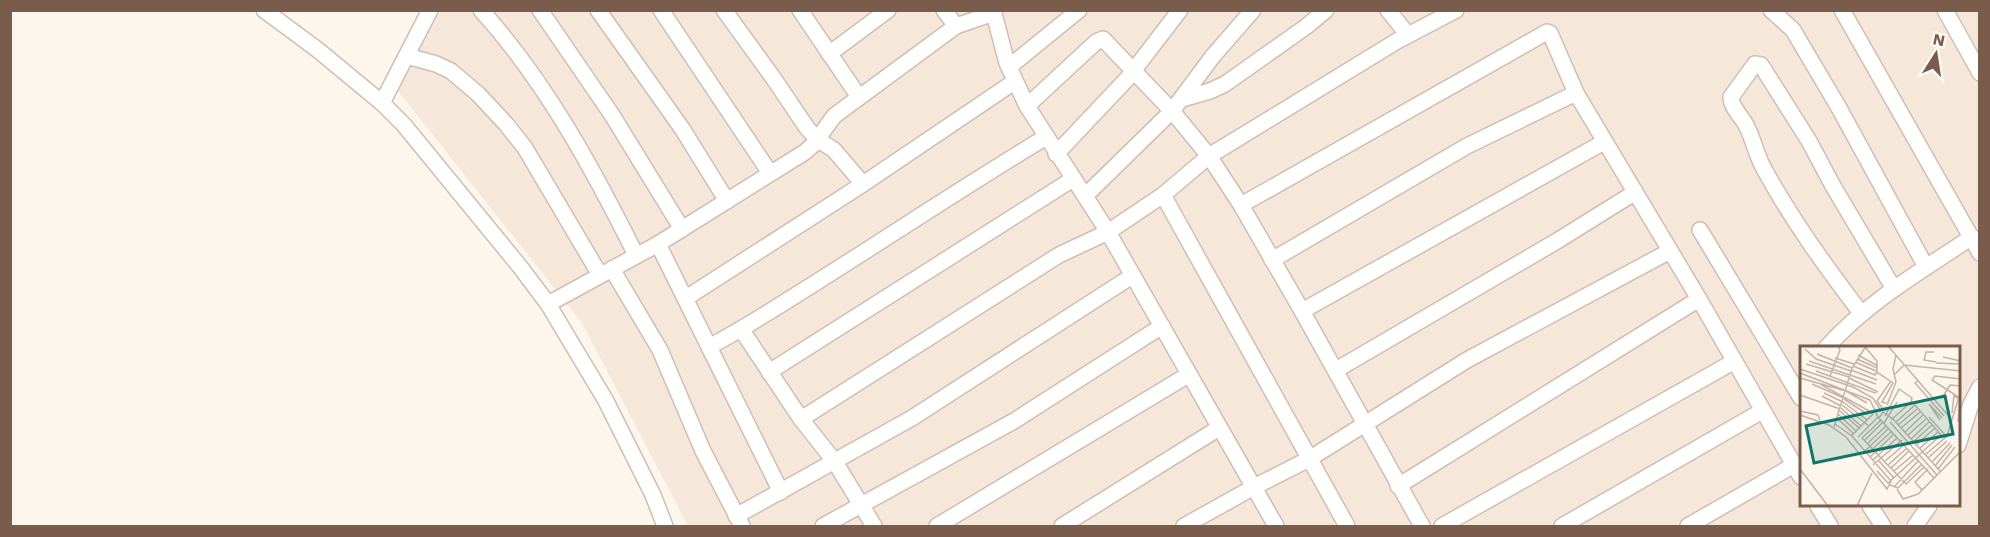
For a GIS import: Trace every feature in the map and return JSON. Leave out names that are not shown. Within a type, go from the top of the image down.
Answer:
[{"type":"street","points":[[264,10],[318,50],[382,103],[404,125],[548,304],[606,401],[653,495],[665,526]]},
{"type":"street","points":[[382,103],[430,10]]},
{"type":"street","points":[[481,10],[500,31],[562,119],[636,255]]},
{"type":"street","points":[[540,10],[612,115],[682,229]]},
{"type":"street","points":[[598,10],[677,122],[727,201]]},
{"type":"street","points":[[662,10],[770,173]]},
{"type":"street","points":[[724,10],[807,128],[817,139],[834,150],[863,184]]},
{"type":"street","points":[[800,10],[859,97]]},
{"type":"street","points":[[944,10],[956,26]]},
{"type":"street","points":[[1056,154],[1122,84],[1180,10]]},
{"type":"street","points":[[1085,196],[1177,105],[1213,56],[1253,10]]},
{"type":"street","points":[[1177,105],[1225,84],[1326,10]]},
{"type":"street","points":[[1388,10],[1408,34]]},
{"type":"street","points":[[801,419],[1059,255],[1108,232],[1163,195],[1209,156],[1408,34],[1456,10]]},
{"type":"street","points":[[1771,10],[1793,30],[1839,108],[1926,267]]},
{"type":"street","points":[[1842,10],[1980,253]]},
{"type":"street","points":[[1009,67],[1077,11]]},
{"type":"street","points":[[548,304],[658,244],[805,152],[831,118],[859,97],[956,26],[994,12],[1014,82],[1027,106],[1108,232],[1276,526]]},
{"type":"street","points":[[829,54],[880,13]]},
{"type":"street","points":[[1953,14],[1980,73]]},
{"type":"street","points":[[1241,205],[1547,32],[1552,37],[1576,93],[1604,142],[1699,299],[1733,362],[1798,471],[1688,526]]},
{"type":"street","points":[[1027,106],[1099,40],[1103,39],[1132,70],[1177,105],[1241,205],[1422,526]]},
{"type":"street","points":[[407,57],[436,64],[451,71],[486,102],[525,148],[660,350],[703,451],[739,521],[782,492],[922,412],[1132,276]]},
{"type":"street","points":[[1862,313],[1826,266],[1774,187],[1745,124],[1731,102],[1731,97],[1755,64],[1761,65],[1809,141],[1894,289]]},
{"type":"street","points":[[686,298],[863,184],[1014,82]]},
{"type":"street","points":[[1272,260],[1467,146],[1576,93]]},
{"type":"street","points":[[709,347],[823,280],[903,226],[1046,137]]},
{"type":"street","points":[[1302,311],[1604,142]]},
{"type":"street","points":[[769,372],[1073,179]]},
{"type":"street","points":[[1336,370],[1557,241],[1634,193]]},
{"type":"street","points":[[1163,195],[1347,526]]},
{"type":"street","points":[[1700,230],[1800,396]]},
{"type":"street","points":[[1828,346],[1862,313],[1972,237]]},
{"type":"street","points":[[658,244],[782,492]]},
{"type":"street","points":[[1184,526],[1309,459],[1467,360],[1670,251]]},
{"type":"street","points":[[1398,486],[1699,299]]},
{"type":"street","points":[[823,526],[1014,421],[1162,326]]},
{"type":"street","points":[[741,329],[801,419],[835,462],[874,526]]},
{"type":"street","points":[[1442,526],[1733,362]]},
{"type":"street","points":[[937,526],[1188,375]]},
{"type":"street","points":[[1960,442],[1971,404],[1980,387]]},
{"type":"street","points":[[1562,526],[1762,411]]},
{"type":"street","points":[[1062,526],[1219,428]]},
{"type":"street","points":[[1818,507],[1824,524]]},
{"type":"street","points":[[1871,507],[1883,526]]},
{"type":"street","points":[[1915,526],[1928,507]]},
{"type":"shaded area","points":[[427,10],[1979,11],[1979,526],[688,526],[582,323],[395,87]]}]
